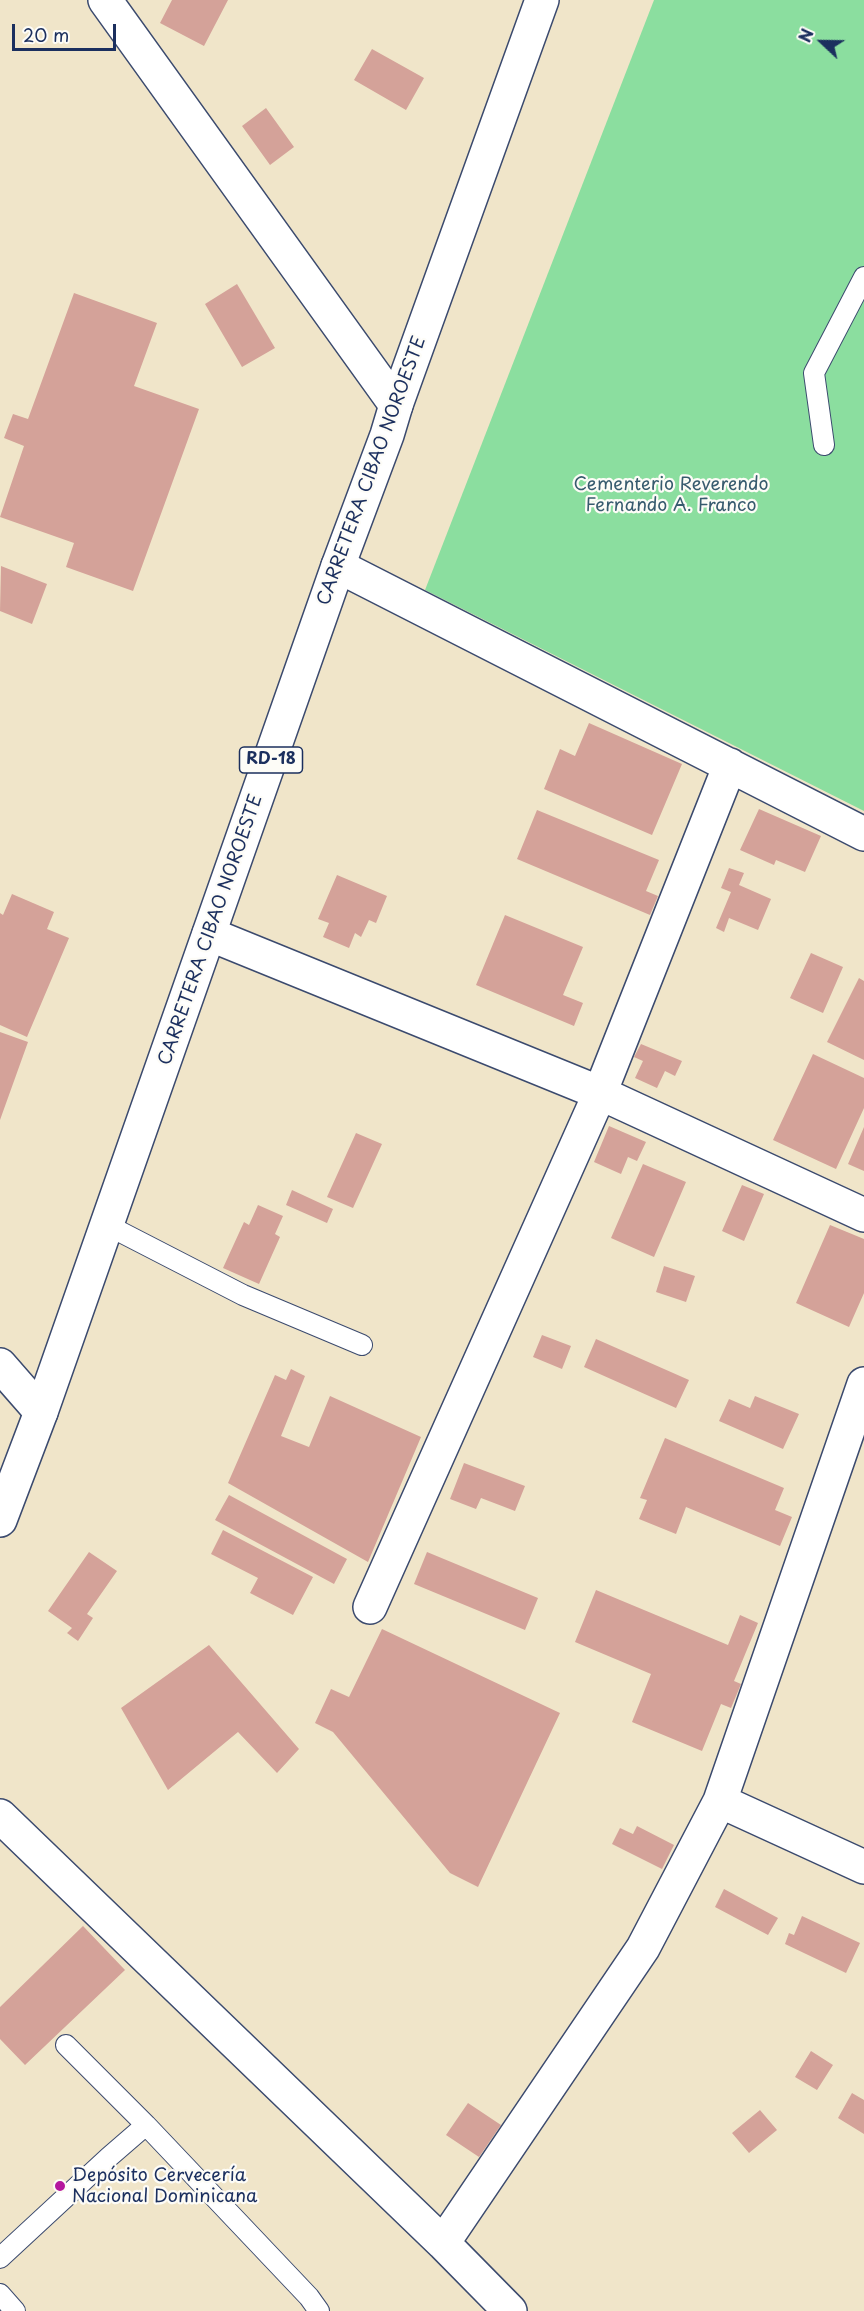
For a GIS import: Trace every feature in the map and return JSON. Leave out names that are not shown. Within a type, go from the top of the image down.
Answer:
[{"type":"street","points":[[105,0],[396,405]]},
{"type":"street","name":"CARRETERA CIBAO NOROESTE","points":[[0,1520],[41,1412],[540,1]]},
{"type":"street","points":[[339,566],[864,834]]},
{"type":"street","points":[[370,1607],[600,1093],[730,765]]},
{"type":"street","points":[[209,934],[600,1093],[864,1215]]},
{"type":"street","points":[[0,1365],[41,1412]]},
{"type":"street","points":[[443,2243],[644,1948],[720,1801],[864,1384]]},
{"type":"street","points":[[720,1801],[864,1867]]},
{"type":"street","points":[[0,1816],[443,2243],[510,2311]]},
{"type":"lane","points":[[824,445],[814,372],[864,277]]},
{"type":"lane","points":[[107,1225],[243,1295],[362,1345]]},
{"type":"lane","points":[[66,2045],[146,2125],[309,2297],[319,2311]]},
{"type":"lane","points":[[0,2258],[146,2125]]},
{"type":"lane","points":[[0,2294],[15,2311]]},
{"type":"green space","name":"Cementerio Reverendo Fernando A. Franco","points":[[654,0],[864,0],[864,811],[425,590]]},
{"type":"building","points":[[172,0],[228,0],[204,46],[160,23]]},
{"type":"building","points":[[372,49],[424,78],[406,110],[354,80]]},
{"type":"building","points":[[266,108],[294,147],[270,165],[242,126]]},
{"type":"building","points":[[237,284],[275,348],[242,367],[205,304]]},
{"type":"building","points":[[74,293],[157,323],[134,386],[199,409],[133,591],[66,567],[74,543],[0,517],[24,446],[4,438],[13,414],[28,419]]},
{"type":"building","points":[[1,566],[47,584],[32,624],[0,611]]},
{"type":"building","points":[[589,723],[682,764],[652,835],[544,789],[560,749],[575,756]]},
{"type":"building","points":[[759,809],[821,836],[805,872],[776,860],[774,865],[740,850]]},
{"type":"building","points":[[537,810],[659,860],[646,891],[658,896],[650,915],[517,859]]},
{"type":"building","points":[[729,868],[744,873],[739,885],[771,899],[758,930],[729,918],[724,932],[716,928],[731,892],[721,888]]},
{"type":"building","points":[[337,875],[387,896],[376,923],[369,920],[361,937],[355,933],[349,948],[323,937],[329,923],[318,919]]},
{"type":"building","points":[[12,894],[54,912],[47,929],[69,938],[27,1037],[0,1025],[0,913],[3,915]]},
{"type":"building","points":[[505,915],[583,947],[563,995],[583,1003],[574,1026],[476,985]]},
{"type":"building","points":[[811,953],[843,967],[823,1013],[790,998]]},
{"type":"building","points":[[859,978],[864,981],[864,1060],[827,1042]]},
{"type":"building","points":[[0,1032],[28,1042],[0,1120]]},
{"type":"building","points":[[641,1044],[682,1061],[675,1076],[665,1071],[657,1088],[635,1078],[643,1061],[634,1057]]},
{"type":"building","points":[[813,1054],[864,1078],[864,1108],[836,1169],[773,1140]]},
{"type":"building","points":[[609,1126],[646,1142],[637,1161],[628,1157],[621,1174],[594,1162]]},
{"type":"building","points":[[864,1127],[864,1171],[848,1164]]},
{"type":"building","points":[[356,1133],[382,1144],[353,1208],[327,1197]]},
{"type":"building","points":[[643,1164],[686,1182],[654,1257],[611,1238]]},
{"type":"building","points":[[742,1185],[764,1194],[744,1241],[722,1231]]},
{"type":"building","points":[[292,1190],[333,1209],[327,1223],[286,1205]]},
{"type":"building","points":[[258,1205],[283,1216],[275,1234],[280,1237],[259,1284],[223,1268],[244,1222],[249,1225]]},
{"type":"building","points":[[830,1225],[864,1239],[864,1293],[849,1327],[796,1303]]},
{"type":"building","points":[[664,1266],[695,1276],[686,1302],[656,1292]]},
{"type":"building","points":[[542,1335],[571,1346],[562,1369],[533,1357]]},
{"type":"building","points":[[596,1339],[689,1380],[676,1408],[584,1367]]},
{"type":"building","points":[[291,1369],[305,1376],[281,1436],[309,1447],[330,1396],[421,1437],[368,1562],[228,1483],[275,1375],[286,1380]]},
{"type":"building","points":[[755,1396],[799,1414],[783,1449],[719,1421],[729,1399],[750,1408]]},
{"type":"building","points":[[665,1438],[784,1488],[775,1510],[792,1517],[780,1546],[686,1507],[676,1534],[639,1519],[647,1500],[640,1498]]},
{"type":"building","points":[[464,1463],[525,1486],[515,1511],[481,1498],[476,1509],[450,1499]]},
{"type":"building","points":[[229,1495],[347,1559],[334,1584],[215,1520]]},
{"type":"building","points":[[223,1530],[313,1577],[293,1615],[250,1593],[258,1578],[211,1554]]},
{"type":"building","points":[[89,1552],[117,1571],[87,1614],[93,1618],[78,1641],[67,1633],[72,1628],[48,1611]]},
{"type":"building","points":[[427,1552],[538,1598],[525,1630],[414,1584]]},
{"type":"building","points":[[596,1590],[728,1645],[740,1615],[758,1623],[734,1681],[741,1684],[731,1708],[721,1704],[702,1751],[632,1722],[651,1674],[575,1642]]},
{"type":"building","points":[[382,1629],[560,1713],[478,1887],[450,1873],[333,1732],[315,1723],[331,1689],[349,1697]]},
{"type":"building","points":[[209,1645],[299,1749],[277,1773],[238,1732],[168,1790],[121,1708]]},
{"type":"building","points":[[637,1826],[674,1845],[662,1869],[612,1844],[620,1828],[633,1834]]},
{"type":"building","points":[[724,1889],[778,1918],[768,1935],[715,1907]]},
{"type":"building","points":[[802,1916],[860,1943],[846,1973],[785,1944],[789,1933],[794,1935]]},
{"type":"building","points":[[83,1926],[125,1970],[25,2065],[0,2039],[0,2007]]},
{"type":"building","points":[[811,2051],[833,2065],[817,2090],[795,2077]]},
{"type":"building","points":[[852,2093],[864,2100],[864,2134],[838,2118]]},
{"type":"building","points":[[468,2103],[501,2125],[479,2157],[446,2135]]},
{"type":"building","points":[[760,2110],[777,2130],[749,2153],[732,2133]]},
{"type":"place","name":"Depósito Cervecería Nacional Dominicana","points":[[60,2186]]}]
